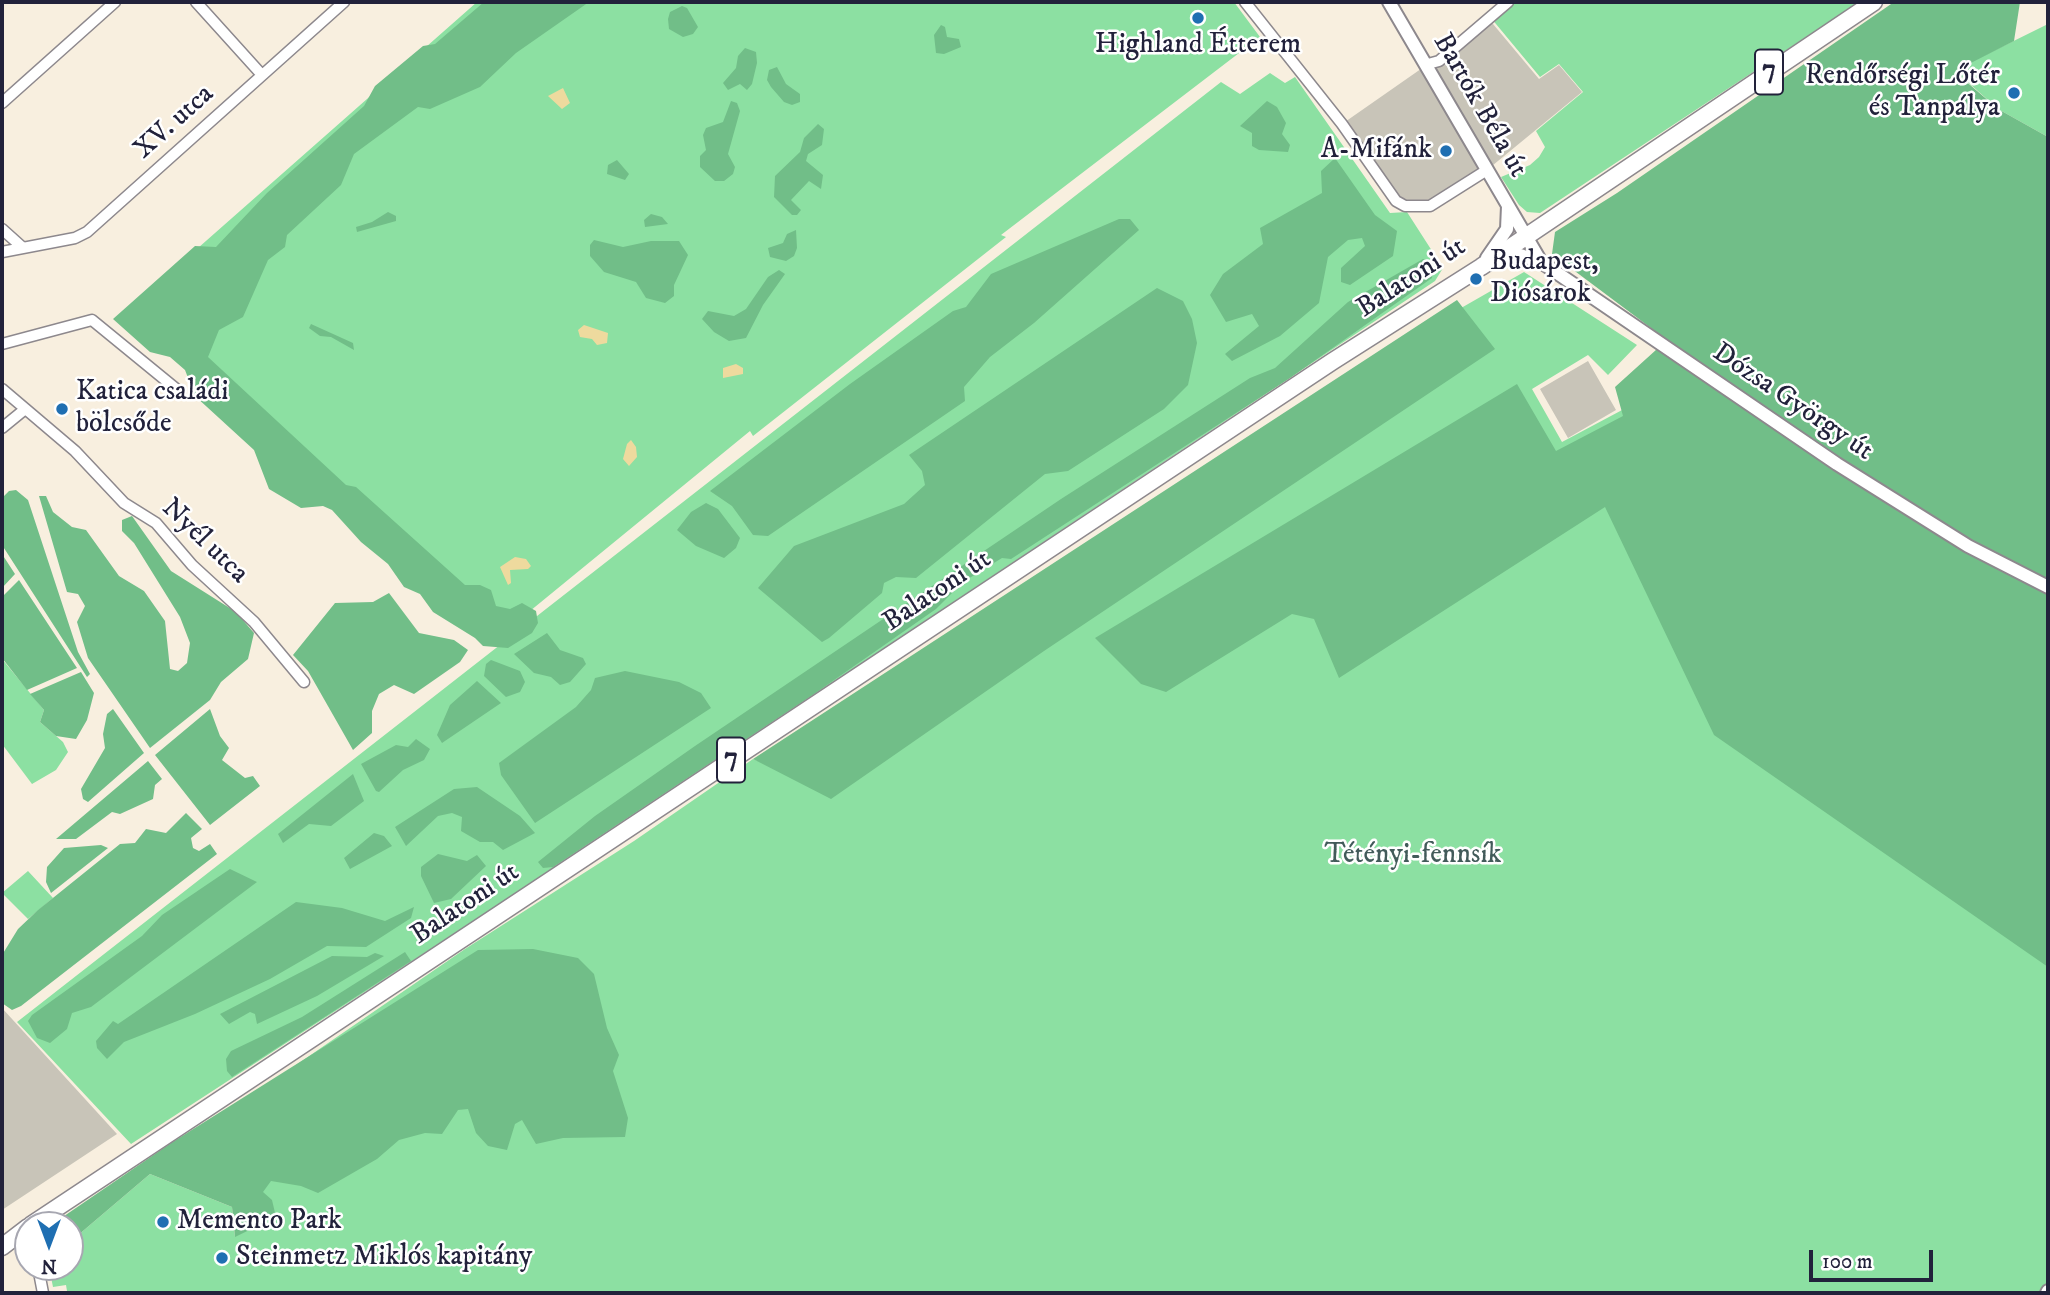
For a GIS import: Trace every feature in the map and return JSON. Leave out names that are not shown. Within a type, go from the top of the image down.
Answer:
[{"type":"main road","name":"Balatoni út","points":[[58,1211],[1310,376],[1481,267],[1874,2]]},
{"type":"street","points":[[2,103],[115,2]]},
{"type":"street","points":[[196,2],[262,75]]},
{"type":"street","name":"XV. utca","points":[[2,253],[75,238],[88,232],[344,2]]},
{"type":"street","points":[[1245,2],[1342,124],[1396,201],[1405,206],[1430,206],[1487,170]]},
{"type":"street","name":"Bartók Béla út","points":[[1389,2],[1428,64],[1526,235]]},
{"type":"street","points":[[1428,64],[1439,61],[1507,2]]},
{"type":"street","points":[[1481,267],[1507,229],[1508,205]]},
{"type":"street","points":[[2,229],[22,247]]},
{"type":"street","name":"Dózsa György út","points":[[1526,235],[1541,262],[1837,464],[1968,546],[2048,587]]},
{"type":"street","points":[[1481,267],[1513,255],[1541,262]]},
{"type":"street","points":[[2,344],[92,320],[180,392]]},
{"type":"street","name":"Nyél utca","points":[[2,389],[75,451],[124,503],[156,523],[192,565],[254,622],[304,682]]},
{"type":"street","points":[[2,428],[24,410]]},
{"type":"shaded area","points":[[1488,18],[1539,79],[1559,65],[1582,92],[1487,170],[1439,202],[1405,206],[1342,124]]},
{"type":"shaded area","points":[[1588,361],[1616,410],[1568,438],[1540,389]]},
{"type":"shaded area","points":[[2,1008],[117,1134],[2,1210]]},
{"type":"green space","points":[[477,2],[1234,2],[1260,37],[1001,235],[1006,237],[753,436],[750,431],[508,629],[122,315]]},
{"type":"green space","points":[[484,2],[589,2],[516,53],[480,87],[430,109],[418,107],[354,154],[341,185],[287,235],[285,247],[268,260],[243,317],[219,330],[208,357],[346,485],[356,487],[465,585],[480,585],[491,590],[496,606],[510,609],[522,603],[536,611],[538,623],[532,633],[508,648],[483,646],[475,638],[433,612],[420,594],[404,587],[388,564],[361,542],[332,510],[323,506],[301,508],[269,489],[254,450],[195,396],[185,370],[170,357],[150,352],[113,319],[195,246],[216,247],[267,193],[364,106],[375,86],[423,46],[435,44]]},
{"type":"green space","points":[[1513,2],[1859,2],[1540,213],[1527,212],[1519,205],[1501,177],[1530,165],[1539,157],[1545,147],[1536,131],[1583,92],[1559,64],[1540,77],[1491,18]]},
{"type":"green space","points":[[1894,2],[2020,2],[2014,41],[1961,68],[1962,78],[1998,109],[2048,137],[2048,967],[1714,735],[1605,507],[1339,678],[1314,619],[1292,614],[1166,692],[1141,684],[1095,638],[1517,384],[1556,451],[1623,416],[1615,387],[1667,340],[1552,254],[1555,232],[1617,193]]},
{"type":"green space","points":[[682,6],[687,8],[698,27],[693,34],[683,37],[669,29],[668,19],[670,12]]},
{"type":"green space","name":"Rendőrségi Lőtér és Tanpálya","points":[[2048,24],[2048,137],[1998,109],[1962,77],[1961,67]]},
{"type":"green space","points":[[941,25],[945,27],[947,37],[959,39],[961,47],[944,54],[936,53],[934,35]]},
{"type":"green space","points":[[745,48],[756,52],[757,63],[752,84],[747,90],[740,84],[728,90],[723,83],[736,68],[738,56]]},
{"type":"green space","points":[[777,67],[786,84],[800,94],[800,102],[792,105],[784,102],[771,87],[767,80],[769,70]]},
{"type":"green space","points":[[1270,73],[1285,83],[1295,77],[1390,213],[1407,212],[1443,268],[1435,281],[546,874],[131,1144],[17,1022],[1221,82],[1240,94]]},
{"type":"green space","points":[[731,101],[737,103],[740,111],[728,154],[735,167],[733,174],[724,181],[715,181],[700,167],[700,156],[706,150],[703,135],[706,128],[723,122]]},
{"type":"green space","points":[[1267,101],[1277,107],[1286,123],[1282,134],[1290,145],[1288,152],[1259,150],[1252,146],[1252,133],[1240,126]]},
{"type":"green space","points":[[818,124],[824,129],[822,145],[808,154],[806,161],[823,175],[821,189],[809,181],[791,200],[801,210],[797,215],[792,215],[774,197],[775,176],[800,152],[804,138]]},
{"type":"green space","points":[[1335,158],[1375,215],[1397,231],[1393,256],[1350,285],[1341,282],[1341,268],[1365,246],[1362,238],[1348,240],[1328,257],[1319,303],[1280,336],[1232,361],[1225,354],[1259,326],[1252,314],[1226,322],[1210,295],[1223,274],[1263,244],[1260,228],[1322,193],[1321,171]]},
{"type":"green space","points":[[617,160],[629,174],[625,180],[607,174],[608,165]]},
{"type":"green space","points":[[388,212],[396,216],[396,221],[357,232],[356,227],[372,222]]},
{"type":"green space","points":[[651,214],[662,217],[668,224],[645,227],[644,220]]},
{"type":"green space","points":[[1119,219],[1130,219],[1139,230],[1034,323],[990,357],[964,387],[965,401],[768,536],[753,535],[732,506],[710,491],[850,384],[953,311],[966,307],[991,274]]},
{"type":"green space","points":[[796,230],[797,248],[794,256],[786,261],[770,257],[768,248],[783,243],[787,234]]},
{"type":"green space","points":[[594,240],[623,247],[651,241],[679,241],[688,255],[674,285],[674,296],[665,303],[646,298],[636,282],[604,272],[590,256],[590,245]]},
{"type":"green space","points":[[1423,259],[1433,262],[1432,278],[1290,378],[1011,559],[1002,558],[963,582],[936,609],[814,694],[553,867],[543,868],[538,862],[595,816],[695,746],[1061,499],[1250,378],[1275,368],[1348,302]]},
{"type":"green space","points":[[779,270],[785,274],[763,305],[746,338],[729,341],[714,332],[702,319],[708,311],[734,316],[746,309],[768,277]]},
{"type":"green space","name":"Tétényi-fennsík","points":[[1524,272],[1637,345],[1608,375],[1588,355],[1532,389],[1562,442],[1624,409],[2048,602],[2048,1293],[55,1293],[67,1291],[66,1285],[53,1287],[52,1281],[84,1281],[84,1230],[150,1174],[232,1207],[235,1237],[237,1204],[149,1166],[465,949],[634,841],[753,759],[758,761],[1372,359]]},
{"type":"green space","points":[[1157,288],[1183,301],[1192,319],[1197,343],[1188,385],[1164,409],[1068,471],[1045,474],[916,578],[896,577],[884,583],[882,593],[822,642],[758,588],[794,546],[904,504],[925,485],[922,471],[909,455]]},
{"type":"green space","points":[[1457,300],[1495,349],[1044,651],[831,799],[753,759]]},
{"type":"green space","points":[[311,324],[353,343],[354,350],[331,337],[320,336],[309,328]]},
{"type":"green space","points":[[16,490],[28,500],[78,652],[90,674],[87,677],[2,545],[2,498],[9,491]]},
{"type":"green space","points":[[39,496],[46,496],[53,512],[72,527],[86,530],[119,576],[144,591],[165,621],[170,669],[178,671],[187,663],[190,643],[180,617],[134,543],[122,531],[122,520],[132,516],[171,571],[236,612],[254,633],[248,659],[221,682],[210,700],[150,748],[88,658],[77,622],[85,606],[78,594],[67,592]]},
{"type":"green space","points":[[706,503],[718,509],[740,538],[736,548],[724,558],[696,546],[677,530],[691,512]]},
{"type":"green space","points":[[2,554],[15,574],[2,588]]},
{"type":"green space","points":[[19,580],[77,668],[27,690],[2,658],[2,597]]},
{"type":"green space","points":[[389,593],[419,633],[454,640],[468,650],[460,662],[414,694],[394,685],[379,694],[372,711],[372,733],[353,750],[308,671],[293,655],[335,603],[373,602]]},
{"type":"green space","points":[[547,633],[560,650],[583,658],[586,664],[570,682],[560,685],[551,677],[534,673],[514,654]]},
{"type":"green space","points":[[2,659],[44,710],[40,722],[63,742],[68,752],[56,770],[32,784],[2,744]]},
{"type":"green space","points":[[491,660],[520,671],[525,682],[520,692],[506,697],[484,676],[486,664]]},
{"type":"green space","points":[[625,671],[679,682],[701,693],[711,708],[535,823],[501,775],[499,763],[576,707],[591,690],[595,678]]},
{"type":"green space","points":[[81,672],[94,693],[87,720],[76,739],[56,736],[40,722],[44,710],[30,694]]},
{"type":"green space","points":[[477,681],[501,703],[442,743],[437,735],[450,705]]},
{"type":"green space","points":[[113,709],[144,753],[88,802],[83,799],[81,789],[105,748],[103,734],[107,714]]},
{"type":"green space","points":[[210,709],[220,736],[229,748],[222,760],[245,778],[253,776],[260,786],[210,825],[155,755]]},
{"type":"green space","points":[[416,739],[430,749],[424,760],[403,770],[379,792],[376,791],[361,764],[396,745],[408,747]]},
{"type":"green space","points":[[148,761],[162,779],[155,785],[153,799],[120,814],[112,812],[76,839],[56,839]]},
{"type":"green space","points":[[353,774],[364,801],[331,826],[309,824],[283,843],[278,834]]},
{"type":"green space","points":[[477,787],[520,816],[535,833],[503,850],[493,842],[480,842],[461,831],[462,817],[452,813],[438,816],[406,846],[395,827],[454,789]]},
{"type":"green space","points":[[186,813],[202,829],[191,838],[193,848],[199,851],[210,844],[217,854],[21,1006],[12,1010],[2,1003],[2,955],[18,929],[120,844],[135,843],[146,829],[166,833]]},
{"type":"green space","points":[[374,833],[384,836],[392,846],[350,869],[344,858]]},
{"type":"green space","points":[[101,845],[108,848],[51,893],[46,882],[47,867],[64,848]]},
{"type":"green space","points":[[438,854],[467,861],[477,855],[486,866],[451,899],[434,903],[421,876],[421,867]]},
{"type":"green space","points":[[230,869],[257,882],[91,1007],[72,1013],[67,1029],[50,1043],[37,1038],[28,1021],[32,1015],[142,936],[162,915]]},
{"type":"green space","points":[[28,871],[53,898],[28,919],[2,893]]},
{"type":"green space","points":[[296,902],[342,908],[385,921],[414,907],[411,918],[366,947],[327,946],[270,979],[195,1014],[124,1042],[107,1059],[97,1048],[96,1041],[113,1021],[118,1024]]},
{"type":"green space","points":[[533,949],[578,958],[594,974],[607,1028],[619,1055],[613,1071],[628,1118],[625,1137],[563,1138],[536,1144],[522,1120],[515,1124],[507,1150],[488,1146],[476,1133],[468,1109],[458,1110],[442,1134],[425,1133],[399,1140],[377,1159],[318,1193],[301,1186],[271,1181],[263,1192],[272,1200],[276,1217],[235,1237],[232,1207],[150,1174],[84,1230],[84,1211],[71,1211],[171,1143],[478,950]]},
{"type":"green space","points":[[405,952],[411,961],[232,1077],[227,1071],[226,1059],[231,1051],[302,1017]]},
{"type":"green space","points":[[375,953],[384,956],[317,996],[257,1024],[255,1014],[250,1012],[229,1024],[220,1014],[332,956],[367,957]]},
{"type":"sand","points":[[563,88],[570,103],[562,109],[548,96]]},
{"type":"sand","points":[[584,325],[608,333],[607,343],[597,345],[592,339],[580,337],[578,330]]},
{"type":"sand","points":[[736,364],[743,368],[743,374],[723,378],[723,368]]},
{"type":"sand","points":[[631,440],[636,447],[637,457],[629,466],[623,459],[627,444]]},
{"type":"sand","points":[[515,557],[526,559],[531,566],[528,569],[510,570],[511,583],[508,585],[500,567]]},
{"type":"place","name":"Highland Étterem","points":[[1198,18]]},
{"type":"place","name":"Rendőrségi Lőtér és Tanpálya","points":[[2014,93]]},
{"type":"place","name":"A-Mifánk","points":[[1446,151]]},
{"type":"place","name":"Budapest, Diósárok","points":[[1476,279]]},
{"type":"place","name":"Katica családi bölcsőde","points":[[62,409]]},
{"type":"place","name":"Memento Park","points":[[163,1222]]},
{"type":"place","name":"Steinmetz Miklós kapitány","points":[[222,1258]]}]
